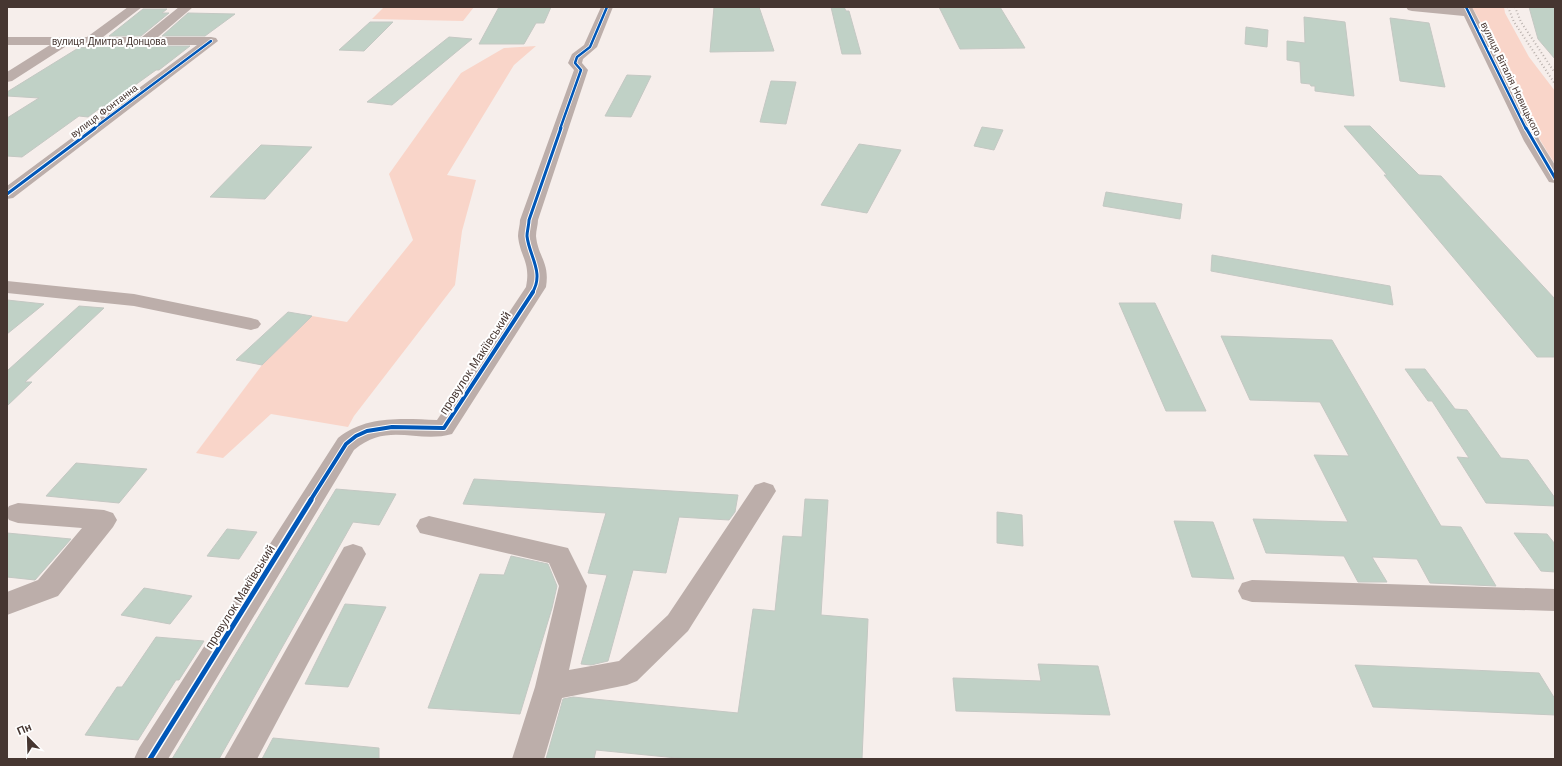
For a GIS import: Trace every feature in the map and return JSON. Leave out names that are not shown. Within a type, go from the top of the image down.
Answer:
[{"type":"street","points":[[91,40],[136,7]]},
{"type":"street","points":[[146,40],[188,7]]},
{"type":"street","name":"провулок Макіївський","points":[[150,759],[346,444],[353,436],[365,430],[381,427],[444,428],[536,288],[539,275],[538,266],[529,245],[527,234],[530,220],[581,70],[575,63],[577,57],[590,46],[607,7]]},
{"type":"street","points":[[1412,7],[1468,10]]},
{"type":"street","name":"вулиця Віталія Новицького","points":[[1468,10],[1532,141],[1555,178]]},
{"type":"street","points":[[7,78],[67,40]]},
{"type":"street","name":"вулиця Дмитра Донцова","points":[[7,41],[211,41]]},
{"type":"street","name":"вулиця Фонтанна","points":[[7,194],[211,41]]},
{"type":"street","points":[[7,287],[134,300],[251,324]]},
{"type":"street","points":[[550,687],[626,672],[678,623],[764,491]]},
{"type":"street","points":[[7,604],[48,588],[104,520],[18,513]]},
{"type":"street","points":[[429,526],[559,555],[573,586],[550,687],[528,759]]},
{"type":"street","points":[[240,759],[353,554]]},
{"type":"street","points":[[1252,591],[1555,600]]},
{"type":"shaded area","points":[[384,7],[474,7],[463,21],[372,19]]},
{"type":"shaded area","points":[[1472,7],[1504,7],[1505,13],[1529,57],[1555,91],[1555,164],[1537,135],[1523,94]]},
{"type":"shaded area","points":[[536,46],[514,65],[447,175],[476,180],[462,231],[455,285],[354,416],[348,427],[271,414],[223,458],[196,453],[262,365],[312,316],[347,322],[413,240],[389,174],[461,73],[504,48]]},
{"type":"building","points":[[499,7],[551,7],[544,23],[536,23],[524,44],[479,44]]},
{"type":"building","points":[[714,7],[759,7],[774,51],[710,52]]},
{"type":"building","points":[[831,7],[844,7],[846,11],[849,11],[861,54],[842,54]]},
{"type":"building","points":[[939,7],[1000,7],[1025,48],[960,49]]},
{"type":"building","points":[[1529,7],[1555,7],[1555,59],[1538,39]]},
{"type":"building","points":[[143,9],[167,9],[162,13],[169,13],[141,36],[109,36]]},
{"type":"building","points":[[188,13],[235,14],[205,36],[162,36]]},
{"type":"building","points":[[1304,17],[1345,22],[1354,96],[1315,91],[1315,86],[1301,83],[1300,62],[1287,60],[1287,41],[1305,43]]},
{"type":"building","points":[[1390,18],[1429,23],[1445,87],[1400,81]]},
{"type":"building","points":[[370,22],[393,22],[364,51],[339,50]]},
{"type":"building","points":[[1246,27],[1268,30],[1267,47],[1245,44]]},
{"type":"building","points":[[449,37],[472,39],[392,105],[367,102]]},
{"type":"building","points":[[95,46],[190,46],[159,70],[156,70],[106,106],[103,106],[88,117],[79,116],[22,157],[7,156],[7,118],[39,98],[7,96],[7,92],[80,47],[93,48]]},
{"type":"building","points":[[627,75],[651,76],[631,117],[605,116]]},
{"type":"building","points":[[771,81],[796,82],[786,124],[760,122]]},
{"type":"building","points":[[1344,126],[1370,126],[1419,175],[1441,176],[1555,299],[1555,357],[1537,357],[1384,175],[1387,175]]},
{"type":"building","points":[[982,127],[1003,130],[994,150],[974,146]]},
{"type":"building","points":[[859,144],[901,150],[867,213],[821,205]]},
{"type":"building","points":[[261,145],[312,147],[265,199],[210,197]]},
{"type":"building","points":[[1106,192],[1182,204],[1180,219],[1103,206]]},
{"type":"building","points":[[1212,255],[1390,286],[1393,305],[1211,271]]},
{"type":"building","points":[[7,300],[44,304],[7,334]]},
{"type":"building","points":[[1119,303],[1155,303],[1206,411],[1166,411]]},
{"type":"building","points":[[79,306],[104,308],[25,382],[32,382],[7,406],[7,371]]},
{"type":"building","points":[[288,312],[312,316],[262,365],[236,360]]},
{"type":"building","points":[[1221,336],[1332,340],[1441,526],[1461,527],[1496,586],[1430,583],[1417,559],[1372,557],[1387,582],[1358,582],[1344,556],[1266,553],[1253,519],[1348,522],[1314,455],[1349,456],[1320,402],[1250,400]]},
{"type":"building","points":[[1405,369],[1425,369],[1455,409],[1467,410],[1501,458],[1528,460],[1555,498],[1555,506],[1486,503],[1457,457],[1469,458],[1432,401],[1428,401]]},
{"type":"building","points":[[76,463],[147,469],[119,503],[46,496]]},
{"type":"building","points":[[474,479],[738,495],[735,512],[729,520],[679,517],[666,573],[633,570],[608,661],[591,665],[581,664],[607,575],[588,573],[606,513],[463,504]]},
{"type":"building","points":[[336,489],[396,494],[379,525],[353,522],[219,759],[172,759]]},
{"type":"building","points":[[805,499],[828,500],[821,615],[868,619],[862,759],[687,759],[596,750],[594,759],[546,759],[563,699],[573,697],[738,713],[753,609],[775,611],[783,536],[802,537]]},
{"type":"building","points":[[997,512],[1022,515],[1023,546],[997,543]]},
{"type":"building","points":[[1174,521],[1213,522],[1234,579],[1192,577]]},
{"type":"building","points":[[227,529],[257,532],[239,559],[207,556]]},
{"type":"building","points":[[7,533],[71,539],[35,580],[7,577]]},
{"type":"building","points":[[1514,533],[1547,534],[1555,544],[1555,572],[1541,571]]},
{"type":"building","points":[[511,556],[548,564],[557,586],[552,608],[520,714],[428,708],[480,574],[504,575]]},
{"type":"building","points":[[144,588],[192,596],[170,624],[121,615]]},
{"type":"building","points":[[345,604],[386,607],[348,687],[305,684]]},
{"type":"building","points":[[156,637],[204,641],[179,680],[176,680],[138,740],[85,735],[117,687],[122,687]]},
{"type":"building","points":[[1038,664],[1098,666],[1110,715],[956,711],[953,678],[1041,681]]},
{"type":"building","points":[[1355,665],[1539,673],[1555,699],[1555,715],[1373,707]]},
{"type":"building","points":[[273,738],[379,748],[379,759],[262,759]]},
{"type":"railway","points":[[1508,7],[1514,22],[1555,84]]},
{"type":"railway","points":[[1515,7],[1521,22],[1555,73]]},
{"type":"cycle path","points":[[150,759],[346,444],[356,436],[379,428],[405,426],[444,428],[536,287],[538,271],[528,243],[527,235],[529,220],[581,70],[575,63],[577,57],[590,47],[607,7]]},
{"type":"cycle path","points":[[1466,7],[1532,141],[1555,178]]},
{"type":"cycle path","points":[[7,194],[211,41]]}]
